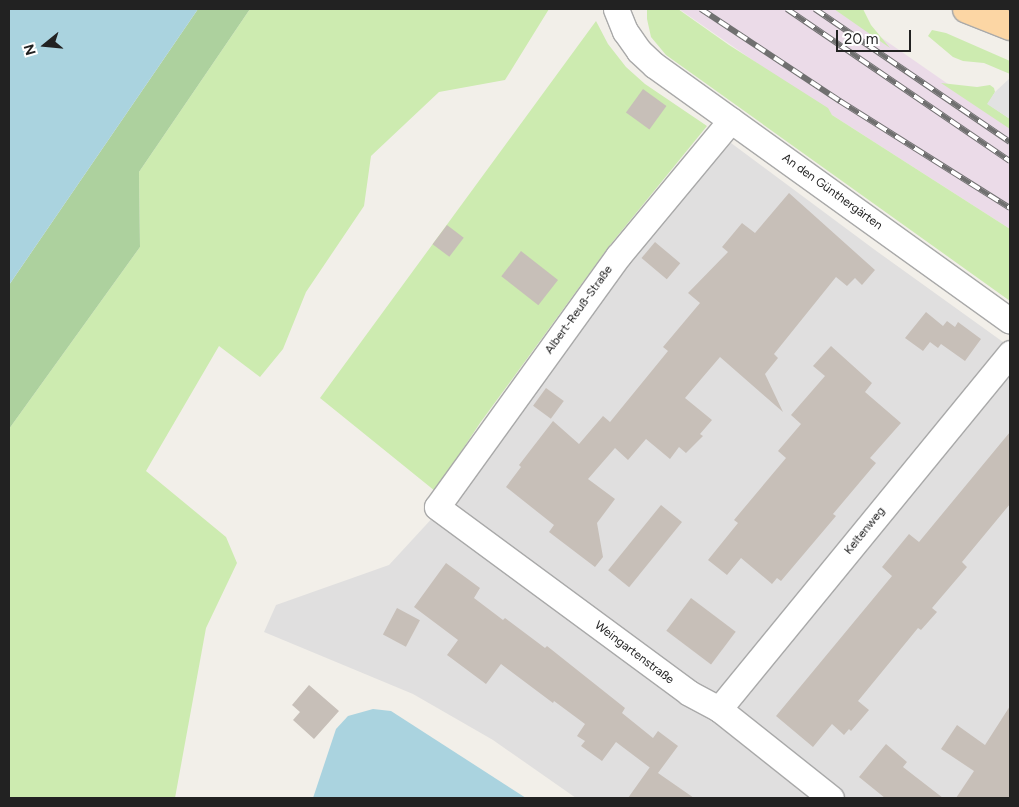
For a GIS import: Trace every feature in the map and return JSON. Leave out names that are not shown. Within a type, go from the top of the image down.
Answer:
[{"type":"main road","points":[[967,9],[1010,26]]},
{"type":"street","name":"An den Günthergärten","points":[[616,9],[624,31],[638,52],[654,65],[1010,321]]},
{"type":"street","name":"Albert-Reuß-Straße","points":[[437,507],[618,256],[731,120]]},
{"type":"street","name":"Keltenweg","points":[[719,709],[1010,353]]},
{"type":"street","name":"Weingartenstraße","points":[[437,507],[688,693],[719,709],[831,798]]},
{"type":"shaded area","points":[[679,9],[840,9],[1010,127],[1010,229],[832,115]]},
{"type":"shaded area","points":[[1010,78],[1010,119],[987,104],[995,92]]},
{"type":"shaded area","points":[[731,143],[1010,347],[1010,798],[576,798],[493,740],[413,694],[264,632],[276,605],[389,565],[448,501],[622,269]]},
{"type":"green space","points":[[198,9],[250,9],[139,172],[140,247],[9,429],[9,285]]},
{"type":"green space","points":[[250,9],[549,9],[505,80],[439,92],[371,156],[364,206],[306,292],[283,349],[260,377],[219,346],[146,471],[226,537],[237,563],[206,628],[175,798],[9,798],[9,429],[140,247],[139,172]]},
{"type":"green space","points":[[647,9],[678,9],[729,45],[828,108],[832,115],[1010,229],[1010,301],[666,55],[651,37]]},
{"type":"green space","points":[[834,9],[863,9],[871,25],[890,48]]},
{"type":"green space","points":[[596,21],[608,44],[626,67],[645,84],[707,126],[610,245],[480,423],[435,491],[320,398]]},
{"type":"green space","points":[[932,30],[946,33],[1010,61],[1010,74],[984,63],[963,61],[953,57],[928,36]]},
{"type":"green space","points":[[941,83],[977,87],[990,85],[994,88],[995,92],[988,104],[1010,119],[1010,129]]},
{"type":"water","points":[[9,9],[198,9],[9,285]]},
{"type":"water","points":[[373,709],[391,711],[526,798],[313,798],[336,729],[348,716]]},
{"type":"building","points":[[643,89],[666,106],[649,130],[626,112]]},
{"type":"building","points":[[789,193],[875,270],[862,285],[855,278],[847,286],[836,277],[774,354],[778,358],[765,374],[783,412],[720,357],[685,398],[712,420],[700,434],[703,436],[686,453],[679,447],[670,459],[646,439],[628,460],[615,448],[588,479],[615,499],[597,523],[603,557],[595,567],[549,532],[554,525],[506,487],[521,467],[519,465],[553,421],[579,444],[603,416],[610,422],[668,351],[663,347],[700,303],[688,293],[728,252],[722,247],[742,223],[755,233]]},
{"type":"building","points":[[447,225],[464,238],[449,257],[433,244]]},
{"type":"building","points":[[655,242],[680,263],[667,279],[642,258]]},
{"type":"building","points":[[521,251],[558,280],[538,305],[501,276]]},
{"type":"building","points":[[926,312],[943,326],[947,321],[955,327],[958,322],[981,339],[965,361],[941,344],[938,348],[930,342],[923,351],[905,338]]},
{"type":"building","points":[[831,346],[872,383],[865,392],[901,423],[870,458],[876,463],[833,514],[836,516],[781,581],[777,578],[772,584],[741,558],[727,575],[708,560],[738,523],[734,520],[786,458],[778,451],[801,424],[791,415],[825,376],[813,366]]},
{"type":"building","points":[[546,388],[564,401],[551,419],[533,406]]},
{"type":"building","points":[[1010,432],[1010,504],[962,562],[967,567],[932,608],[937,612],[921,630],[918,628],[858,701],[869,710],[851,731],[849,729],[844,735],[832,724],[813,747],[776,716],[892,576],[882,567],[909,534],[919,542]]},
{"type":"building","points":[[661,505],[682,522],[629,587],[608,570]]},
{"type":"building","points":[[446,563],[480,588],[474,598],[545,648],[547,646],[625,708],[622,713],[653,738],[658,731],[678,746],[658,773],[694,798],[628,798],[650,767],[616,742],[602,761],[581,746],[585,741],[577,736],[585,724],[554,701],[553,703],[501,664],[486,684],[447,655],[458,640],[414,607]]},
{"type":"building","points":[[691,598],[736,632],[711,664],[666,631]]},
{"type":"building","points":[[397,608],[420,620],[406,647],[383,634]]},
{"type":"building","points":[[309,685],[339,711],[314,739],[293,720],[300,712],[292,705]]},
{"type":"building","points":[[1010,706],[1010,798],[956,798],[974,771],[941,749],[957,725],[985,745]]},
{"type":"building","points":[[886,744],[907,762],[903,767],[943,798],[885,798],[859,777]]},
{"type":"railway","points":[[701,9],[840,101],[1010,208]]},
{"type":"railway","points":[[787,9],[1010,161]]},
{"type":"railway","points":[[815,9],[1010,142]]}]
